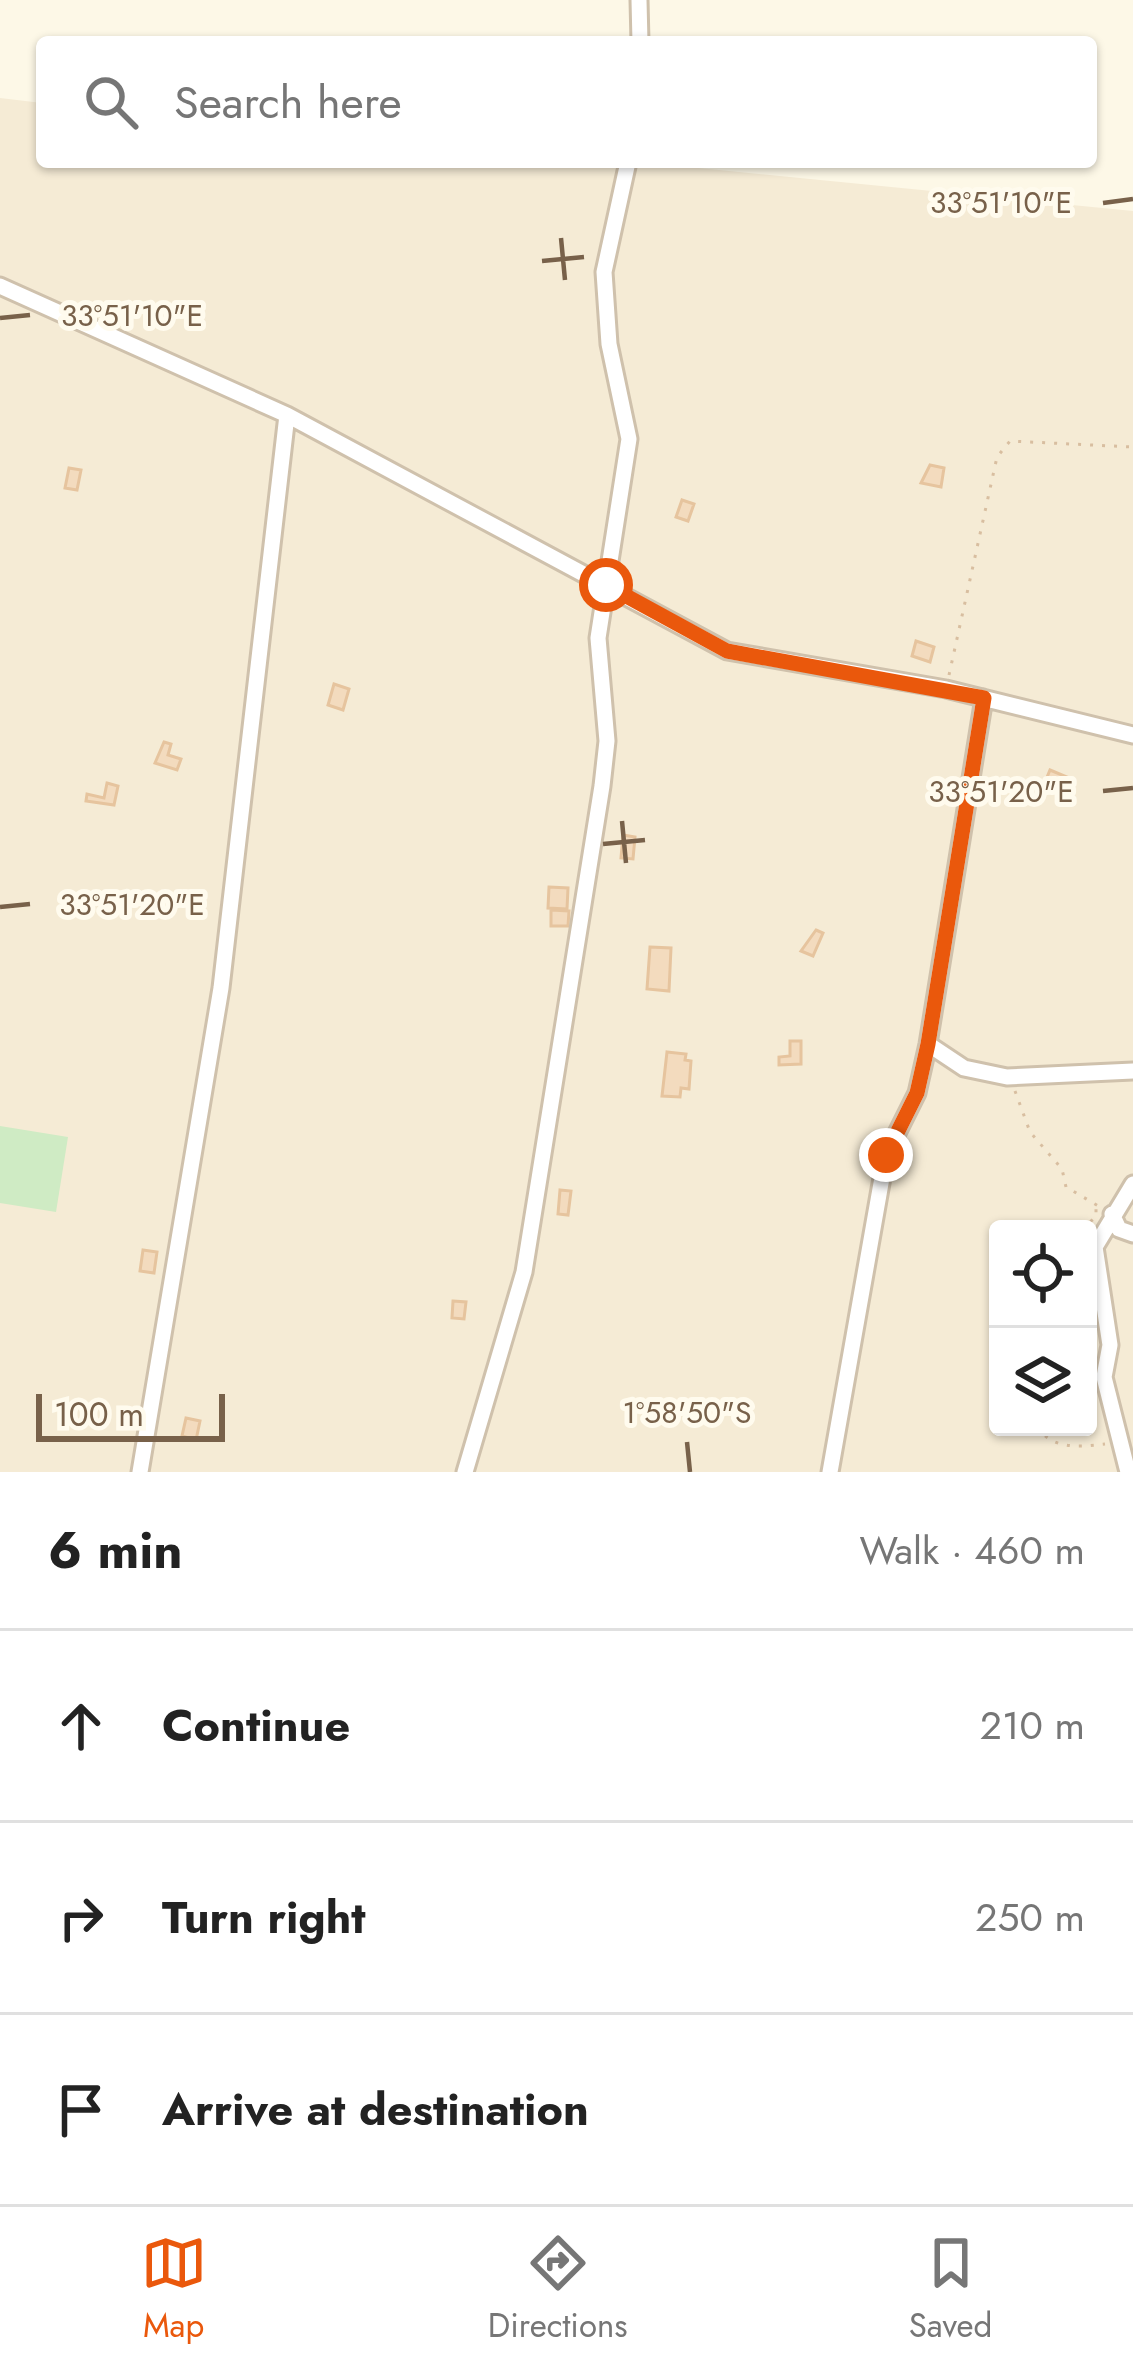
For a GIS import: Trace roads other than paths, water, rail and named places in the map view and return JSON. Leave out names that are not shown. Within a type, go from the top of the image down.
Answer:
[{"type":"street","points":[[639,0],[640,36]]},
{"type":"street","points":[[466,1472],[524,1272],[563,1048],[607,741],[598,638],[629,439],[628,410],[609,344],[604,272],[627,168]]},
{"type":"street","points":[[0,286],[287,415],[727,651],[946,689],[1133,735]]},
{"type":"street","points":[[140,1472],[221,988],[287,415]]},
{"type":"street","points":[[830,1472],[886,1155],[917,1093],[928,1044],[984,698]]},
{"type":"street","points":[[928,1044],[964,1068],[1007,1077],[1133,1071]]},
{"type":"street","points":[[1128,1472],[1104,1377],[1110,1345],[1095,1271],[1095,1247],[1104,1210],[1133,1184]]},
{"type":"street","points":[[1104,1210],[1119,1229],[1133,1234]]}]
